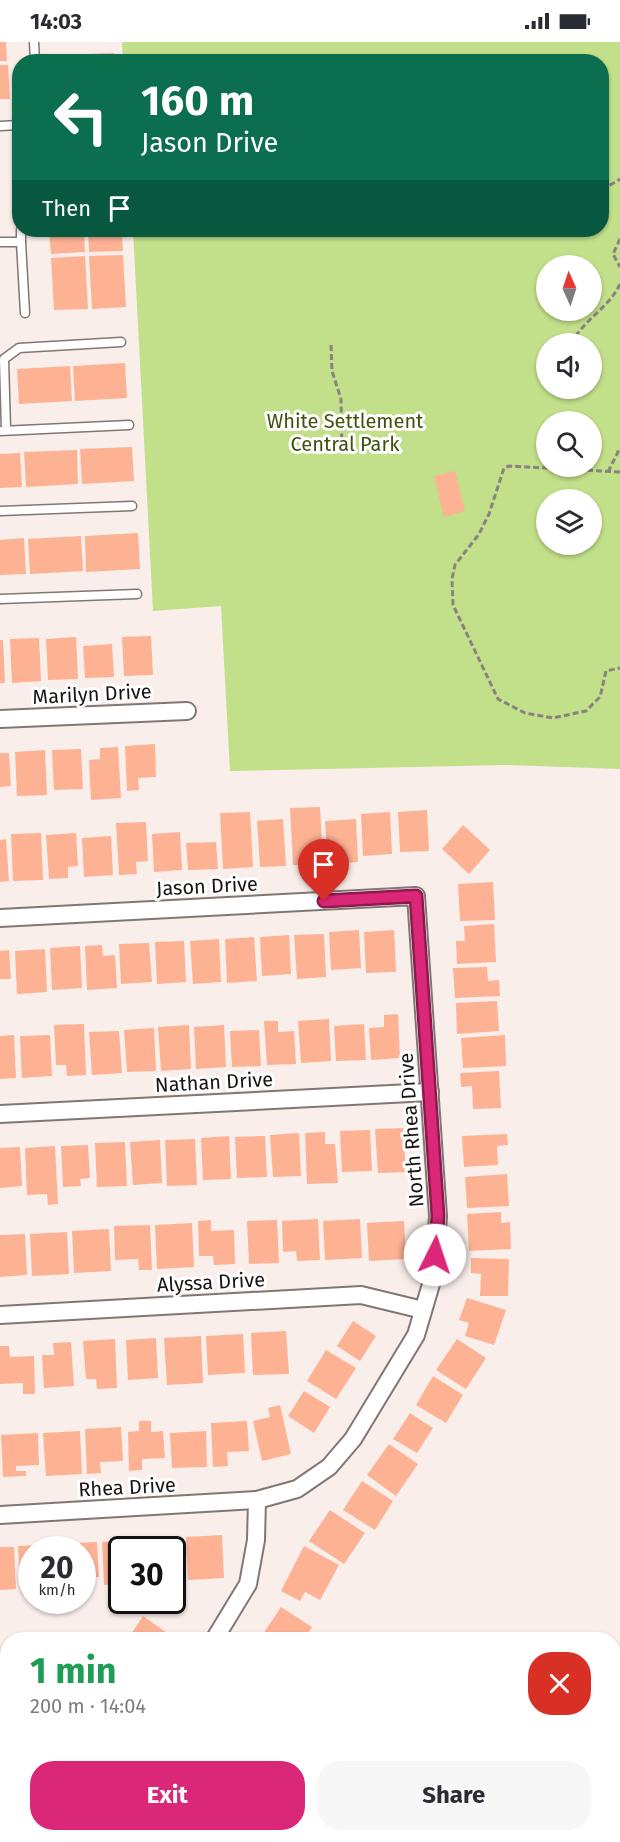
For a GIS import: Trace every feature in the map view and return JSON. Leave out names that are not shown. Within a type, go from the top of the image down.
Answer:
[{"type":"street","name":"Marilyn Drive","points":[[0,720],[187,711]]},
{"type":"street","name":"Jason Drive","points":[[0,918],[416,896]]},
{"type":"street","name":"North Rhea Drive","points":[[257,1500],[297,1489],[329,1467],[353,1439],[416,1335],[434,1274],[438,1216],[416,896]]},
{"type":"street","name":"Nathan Drive","points":[[0,1114],[430,1092]]},
{"type":"street","name":"Alyssa Drive","points":[[0,1315],[361,1295],[423,1310]]},
{"type":"street","name":"Rhea Drive","points":[[0,1515],[257,1500]]},
{"type":"street","points":[[219,1632],[249,1584],[256,1540],[257,1500]]},
{"type":"lane","points":[[21,237],[25,314]]},
{"type":"lane","points":[[0,242],[21,242]]},
{"type":"lane","points":[[121,342],[19,348],[4,359],[3,430],[129,425]]},
{"type":"lane","points":[[0,511],[132,506]]},
{"type":"lane","points":[[0,599],[137,594]]},
{"type":"path","points":[[620,239],[613,254],[620,267]]},
{"type":"path","points":[[576,333],[614,296],[620,284]]},
{"type":"path","points":[[331,345],[332,371],[341,399],[342,451]]},
{"type":"path","points":[[609,472],[620,448]]},
{"type":"path","points":[[620,472],[509,466],[504,468],[479,534],[455,565],[452,579],[453,605],[498,699],[525,713],[553,718],[586,711],[600,697],[606,671],[620,668]]},
{"type":"green space","name":"White Settlement Central Park","points":[[122,42],[620,42],[620,769],[505,765],[230,771],[221,606],[153,611],[133,237],[609,237],[609,54],[123,54]]},
{"type":"building","points":[[0,42],[6,42],[7,61],[0,61]]},
{"type":"building","points":[[0,65],[8,65],[10,99],[0,99]]},
{"type":"building","points":[[50,237],[84,237],[85,252],[51,254]]},
{"type":"building","points":[[88,237],[122,237],[123,251],[89,252]]},
{"type":"building","points":[[123,255],[126,307],[92,309],[89,256]]},
{"type":"building","points":[[85,256],[88,309],[54,310],[51,258]]},
{"type":"building","points":[[125,363],[127,398],[75,401],[73,366]]},
{"type":"building","points":[[70,366],[72,401],[19,404],[17,369]]},
{"type":"building","points":[[132,447],[134,481],[82,484],[80,449]]},
{"type":"building","points":[[77,450],[78,484],[26,487],[24,452]]},
{"type":"building","points":[[20,453],[22,487],[0,488],[0,454]]},
{"type":"building","points":[[455,471],[465,511],[444,517],[434,476]]},
{"type":"building","points":[[138,533],[140,569],[86,572],[85,536]]},
{"type":"building","points":[[81,536],[83,571],[30,574],[28,539]]},
{"type":"building","points":[[24,538],[26,574],[0,575],[0,540]]},
{"type":"building","points":[[151,636],[153,675],[124,676],[122,637]]},
{"type":"building","points":[[76,637],[78,679],[48,680],[46,639]]},
{"type":"building","points":[[39,638],[41,681],[12,683],[10,639]]},
{"type":"building","points":[[0,640],[3,640],[5,683],[0,683]]},
{"type":"building","points":[[112,644],[114,677],[85,678],[83,646]]},
{"type":"building","points":[[155,744],[156,777],[138,778],[139,790],[127,791],[125,746]]},
{"type":"building","points":[[118,747],[121,798],[91,800],[89,760],[100,759],[100,748]]},
{"type":"building","points":[[81,749],[83,789],[54,790],[52,750]]},
{"type":"building","points":[[45,750],[47,795],[17,796],[15,752]]},
{"type":"building","points":[[0,753],[9,753],[11,786],[0,787]]},
{"type":"building","points":[[320,807],[323,864],[293,865],[290,808]]},
{"type":"building","points":[[427,810],[429,851],[400,852],[398,812]]},
{"type":"building","points":[[250,812],[253,867],[223,869],[220,813]]},
{"type":"building","points":[[390,812],[392,854],[363,856],[361,814]]},
{"type":"building","points":[[283,819],[286,866],[260,867],[257,821]]},
{"type":"building","points":[[356,819],[358,862],[328,864],[325,821]]},
{"type":"building","points":[[146,822],[148,861],[136,862],[137,874],[119,875],[116,823]]},
{"type":"building","points":[[463,825],[490,850],[469,874],[442,849]]},
{"type":"building","points":[[180,832],[182,870],[154,872],[152,834]]},
{"type":"building","points":[[41,833],[43,880],[13,881],[11,834]]},
{"type":"building","points":[[76,833],[78,866],[68,867],[68,878],[49,879],[46,835]]},
{"type":"building","points":[[111,836],[113,875],[84,877],[82,838]]},
{"type":"building","points":[[6,839],[9,881],[0,882],[0,840]]},
{"type":"building","points":[[216,842],[218,869],[188,870],[186,843]]},
{"type":"building","points":[[493,882],[495,920],[460,921],[458,884]]},
{"type":"building","points":[[494,924],[496,962],[457,964],[456,941],[465,941],[464,926]]},
{"type":"building","points":[[359,930],[361,968],[331,970],[329,932]]},
{"type":"building","points":[[394,930],[396,972],[366,973],[364,932]]},
{"type":"building","points":[[324,934],[326,977],[297,979],[294,935]]},
{"type":"building","points":[[289,935],[291,974],[262,976],[260,937]]},
{"type":"building","points":[[254,937],[257,981],[227,983],[225,939]]},
{"type":"building","points":[[219,939],[221,982],[193,984],[190,941]]},
{"type":"building","points":[[184,941],[186,982],[157,984],[155,942]]},
{"type":"building","points":[[149,943],[152,982],[121,984],[119,944]]},
{"type":"building","points":[[102,945],[103,956],[115,955],[117,988],[87,990],[85,946]]},
{"type":"building","points":[[80,946],[82,988],[52,990],[50,948]]},
{"type":"building","points":[[45,949],[47,992],[17,994],[15,951]]},
{"type":"building","points":[[9,950],[11,979],[0,979],[0,951]]},
{"type":"building","points":[[487,967],[488,981],[499,980],[500,996],[455,998],[453,968]]},
{"type":"building","points":[[497,1001],[499,1031],[457,1034],[456,1003]]},
{"type":"building","points":[[398,1014],[400,1058],[371,1060],[369,1028],[384,1027],[384,1015]]},
{"type":"building","points":[[329,1019],[331,1061],[301,1063],[298,1021]]},
{"type":"building","points":[[264,1021],[278,1021],[278,1032],[294,1031],[296,1064],[267,1065]]},
{"type":"building","points":[[84,1024],[86,1075],[67,1076],[66,1065],[56,1065],[54,1025]]},
{"type":"building","points":[[364,1024],[366,1060],[336,1061],[334,1026]]},
{"type":"building","points":[[189,1025],[191,1069],[161,1071],[158,1027]]},
{"type":"building","points":[[224,1025],[226,1067],[196,1069],[194,1027]]},
{"type":"building","points":[[154,1028],[156,1071],[127,1072],[124,1030]]},
{"type":"building","points":[[259,1030],[261,1066],[232,1067],[230,1031]]},
{"type":"building","points":[[119,1031],[122,1073],[92,1075],[89,1032]]},
{"type":"building","points":[[14,1035],[16,1078],[0,1079],[0,1036]]},
{"type":"building","points":[[50,1035],[52,1076],[22,1078],[20,1036]]},
{"type":"building","points":[[505,1035],[506,1066],[463,1068],[461,1038]]},
{"type":"building","points":[[499,1071],[501,1108],[473,1109],[472,1086],[461,1087],[460,1073]]},
{"type":"building","points":[[403,1128],[406,1172],[378,1173],[375,1129]]},
{"type":"building","points":[[370,1130],[372,1171],[342,1172],[340,1131]]},
{"type":"building","points":[[325,1132],[325,1144],[335,1144],[338,1183],[307,1184],[305,1133]]},
{"type":"building","points":[[299,1133],[301,1176],[273,1177],[270,1135]]},
{"type":"building","points":[[507,1134],[508,1145],[497,1146],[498,1165],[464,1167],[462,1136]]},
{"type":"building","points":[[229,1136],[231,1179],[203,1180],[201,1138]]},
{"type":"building","points":[[265,1136],[267,1177],[237,1178],[235,1137]]},
{"type":"building","points":[[195,1139],[197,1185],[167,1186],[165,1140]]},
{"type":"building","points":[[160,1140],[162,1183],[133,1185],[130,1142]]},
{"type":"building","points":[[125,1142],[127,1186],[97,1187],[95,1143]]},
{"type":"building","points":[[88,1145],[90,1178],[80,1179],[81,1186],[63,1187],[61,1146]]},
{"type":"building","points":[[55,1146],[58,1204],[48,1205],[47,1194],[27,1195],[25,1148]]},
{"type":"building","points":[[20,1147],[22,1186],[0,1188],[0,1148]]},
{"type":"building","points":[[507,1174],[509,1206],[467,1208],[465,1177]]},
{"type":"building","points":[[501,1212],[501,1223],[510,1222],[511,1249],[469,1251],[467,1214]]},
{"type":"building","points":[[318,1219],[320,1260],[297,1261],[296,1251],[283,1252],[282,1221]]},
{"type":"building","points":[[360,1219],[362,1258],[325,1260],[323,1221]]},
{"type":"building","points":[[211,1220],[211,1231],[234,1230],[235,1264],[214,1265],[213,1256],[199,1256],[198,1221]]},
{"type":"building","points":[[277,1220],[279,1263],[249,1264],[247,1221]]},
{"type":"building","points":[[404,1221],[406,1259],[369,1261],[367,1223]]},
{"type":"building","points":[[192,1223],[194,1267],[157,1269],[155,1225]]},
{"type":"building","points":[[150,1225],[152,1270],[139,1270],[138,1259],[115,1260],[114,1226]]},
{"type":"building","points":[[109,1229],[111,1271],[74,1273],[72,1231]]},
{"type":"building","points":[[67,1232],[69,1274],[32,1276],[30,1234]]},
{"type":"building","points":[[25,1234],[27,1275],[0,1277],[0,1235]]},
{"type":"building","points":[[471,1258],[509,1259],[508,1296],[480,1296],[481,1274],[471,1273]]},
{"type":"building","points":[[467,1298],[506,1310],[494,1345],[465,1336],[469,1323],[459,1320]]},
{"type":"building","points":[[353,1321],[376,1336],[360,1361],[337,1346]]},
{"type":"building","points":[[286,1331],[289,1374],[253,1375],[251,1333]]},
{"type":"building","points":[[243,1334],[245,1373],[208,1375],[206,1336]]},
{"type":"building","points":[[201,1336],[203,1383],[167,1385],[164,1338]]},
{"type":"building","points":[[156,1338],[158,1378],[128,1380],[126,1340]]},
{"type":"building","points":[[115,1339],[117,1388],[97,1389],[96,1379],[86,1379],[83,1341]]},
{"type":"building","points":[[457,1339],[486,1358],[466,1389],[436,1370]]},
{"type":"building","points":[[71,1342],[74,1386],[44,1388],[42,1355],[54,1355],[53,1343]]},
{"type":"building","points":[[0,1346],[9,1346],[10,1357],[34,1356],[35,1394],[23,1394],[23,1383],[0,1384]]},
{"type":"building","points":[[326,1350],[356,1368],[336,1399],[307,1381]]},
{"type":"building","points":[[433,1376],[463,1395],[446,1423],[416,1405]]},
{"type":"building","points":[[304,1391],[330,1407],[314,1433],[288,1416]]},
{"type":"building","points":[[280,1405],[291,1454],[262,1461],[253,1421],[270,1417],[268,1408]]},
{"type":"building","points":[[410,1413],[433,1428],[417,1453],[393,1439]]},
{"type":"building","points":[[139,1421],[151,1421],[151,1432],[163,1431],[165,1458],[142,1459],[142,1470],[129,1471],[128,1432],[139,1431]]},
{"type":"building","points":[[247,1421],[249,1451],[227,1452],[228,1466],[213,1467],[211,1423]]},
{"type":"building","points":[[121,1427],[123,1461],[100,1462],[101,1473],[87,1474],[85,1429]]},
{"type":"building","points":[[80,1431],[82,1474],[46,1476],[43,1433]]},
{"type":"building","points":[[206,1431],[207,1467],[172,1468],[170,1433]]},
{"type":"building","points":[[38,1433],[39,1465],[16,1466],[16,1471],[26,1471],[26,1476],[3,1477],[1,1435]]},
{"type":"building","points":[[389,1444],[418,1464],[396,1496],[367,1475]]},
{"type":"building","points":[[362,1481],[393,1501],[375,1530],[343,1510]]},
{"type":"building","points":[[330,1510],[365,1533],[344,1564],[309,1541]]},
{"type":"building","points":[[222,1535],[224,1578],[188,1580],[186,1537]]},
{"type":"building","points":[[96,1542],[99,1577],[96,1577]]},
{"type":"building","points":[[102,1542],[108,1542],[108,1585],[104,1585]]},
{"type":"building","points":[[304,1546],[339,1565],[320,1600],[305,1592],[300,1601],[281,1591]]},
{"type":"building","points":[[0,1547],[14,1547],[16,1589],[0,1590]]},
{"type":"building","points":[[281,1607],[312,1627],[309,1632],[264,1632]]},
{"type":"building","points":[[143,1616],[166,1632],[132,1632]]},
{"type":"route","points":[[324,901],[416,896],[438,1216],[435,1255]]}]
